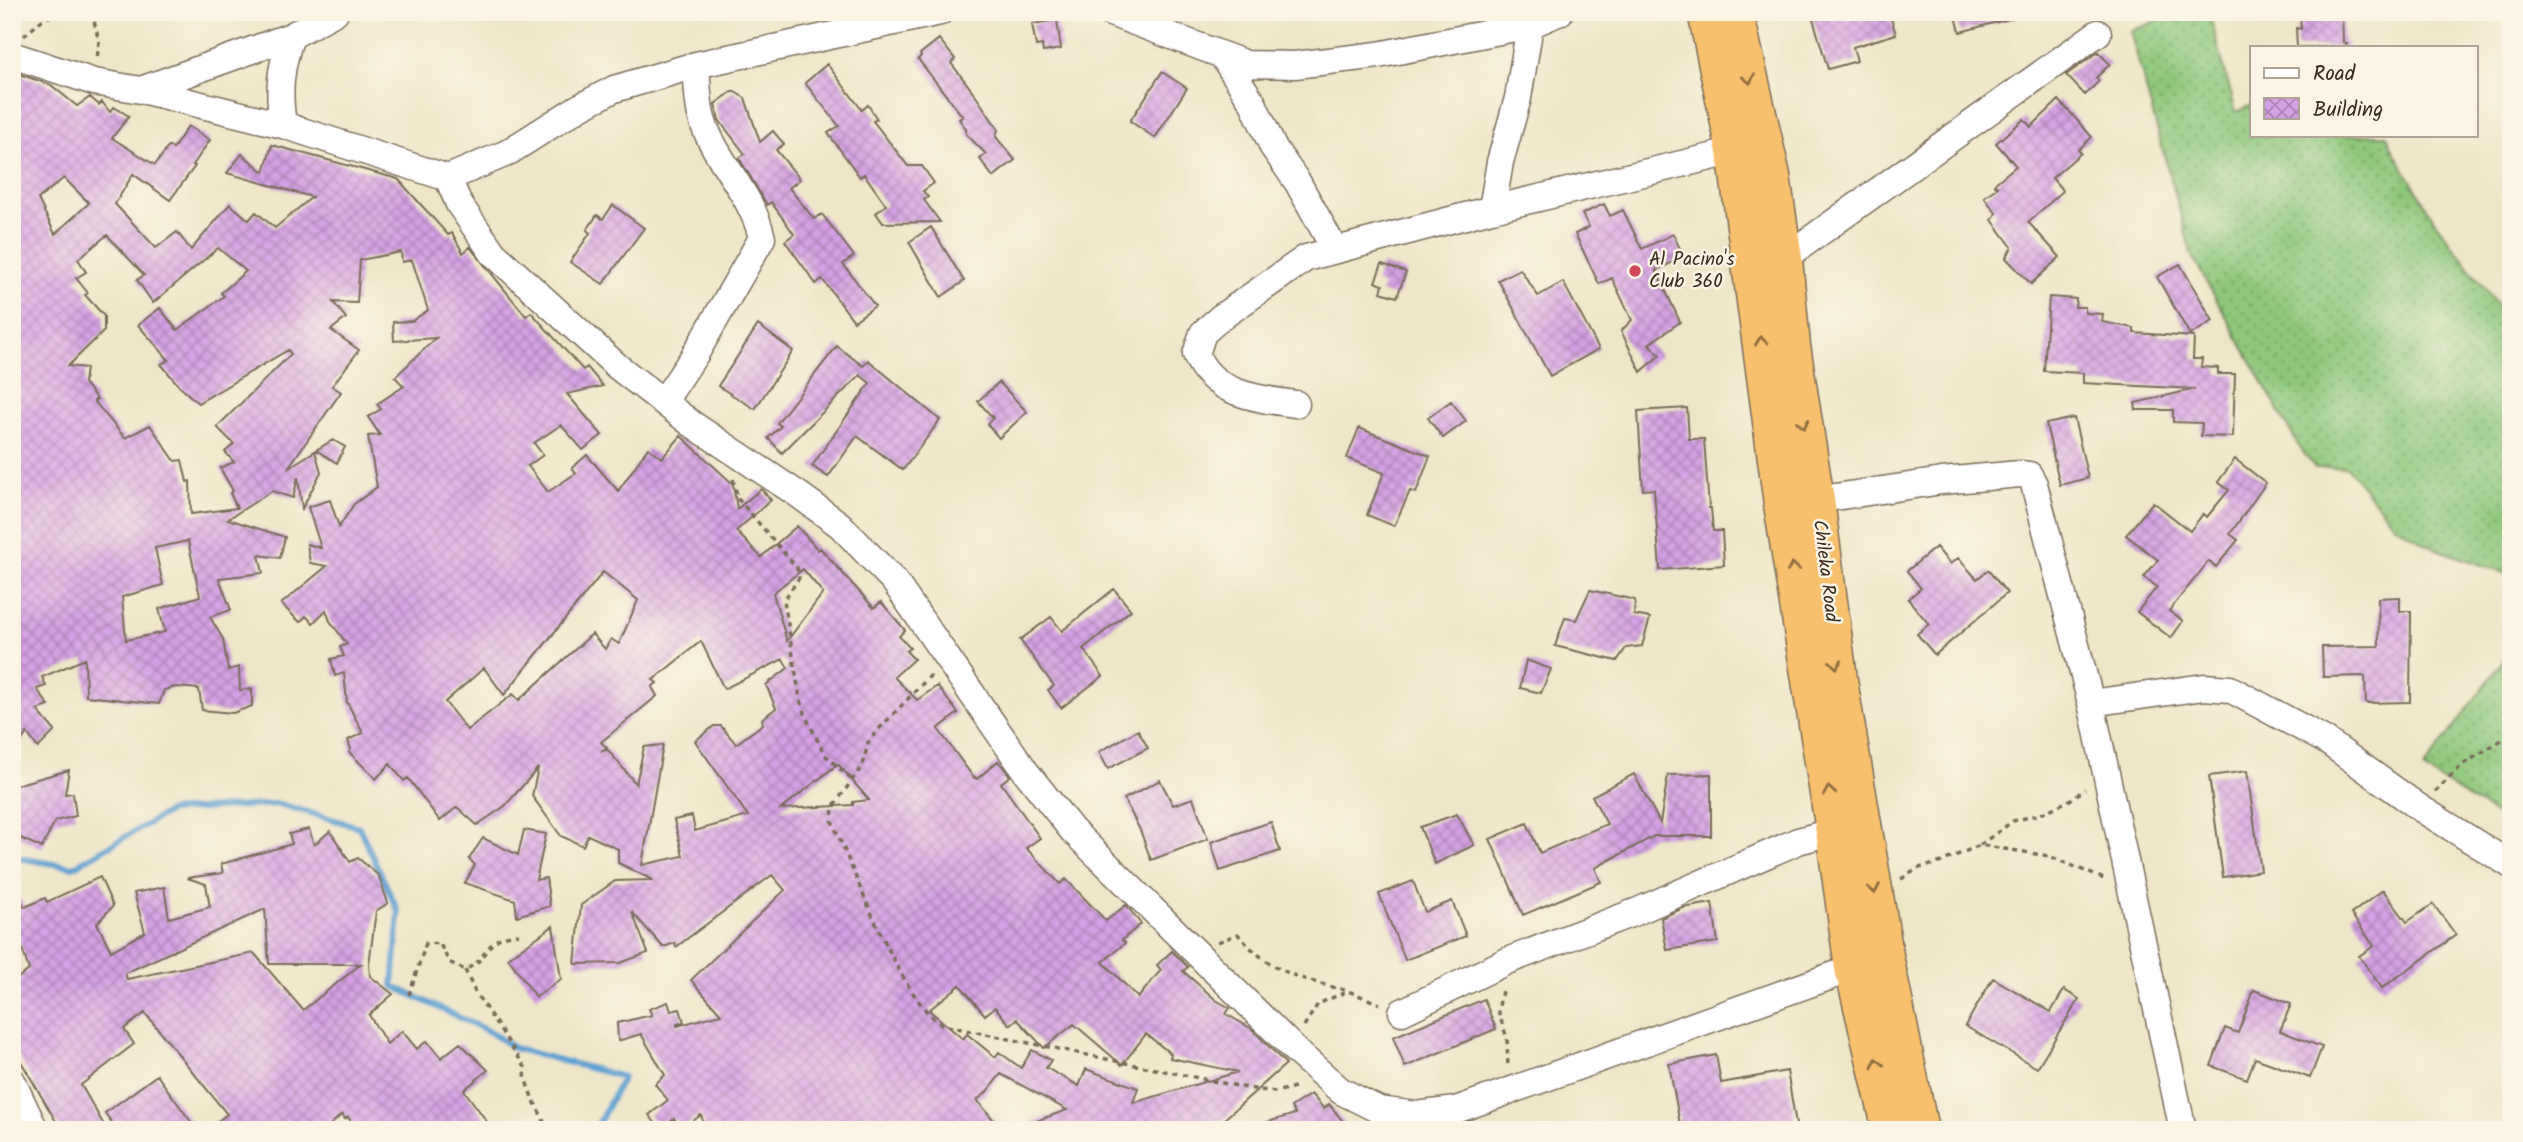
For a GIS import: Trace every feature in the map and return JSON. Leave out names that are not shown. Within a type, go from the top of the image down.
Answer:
[{"type":"highway","name":"Chileka Road","points":[[1707,12],[1736,151],[1783,504],[1854,968],[1892,1130]]},
{"type":"highway","name":"Chileka Road","points":[[1734,12],[1771,176],[1783,259],[1791,346],[1815,499],[1839,687],[1885,961],[1919,1130]]},
{"type":"street","points":[[141,90],[291,36],[335,12]]},
{"type":"street","points":[[17,46],[94,82],[141,90],[283,125],[448,178],[507,153],[578,108],[614,89],[696,65],[940,12]]},
{"type":"street","points":[[1108,12],[1246,64],[1294,65],[1378,55],[1530,25],[1560,12]]},
{"type":"street","points":[[1492,209],[1500,162],[1518,98],[1530,25]]},
{"type":"street","points":[[1783,259],[2098,33]]},
{"type":"street","points":[[283,125],[280,80],[291,36]]},
{"type":"street","points":[[1222,55],[1335,250]]},
{"type":"street","points":[[664,401],[696,352],[762,238],[752,207],[706,131],[698,98],[696,65]]},
{"type":"street","points":[[1296,404],[1258,399],[1221,386],[1202,369],[1196,354],[1203,334],[1220,318],[1306,258],[1492,209],[1736,151]]},
{"type":"street","points":[[448,178],[459,204],[493,253],[618,367],[692,424],[840,525],[894,581],[1026,772],[1072,830],[1297,1052],[1375,1120],[1456,1110],[1854,968]]},
{"type":"street","points":[[1815,499],[1942,481],[2029,475],[2034,484],[2091,703],[2183,1130]]},
{"type":"street","points":[[2091,703],[2204,687],[2230,689],[2325,740],[2420,808],[2511,865]]},
{"type":"street","points":[[1402,1012],[1507,961],[1650,905],[1798,841],[1835,831]]},
{"type":"street","points":[[12,1081],[35,1130]]},
{"type":"path","points":[[17,46],[42,20],[60,12]]},
{"type":"path","points":[[92,12],[99,42],[94,82]]},
{"type":"path","points":[[739,457],[733,478],[738,499],[797,568],[799,578],[784,600],[800,699],[825,755],[853,781]]},
{"type":"path","points":[[947,659],[868,743],[863,765],[833,807],[832,821],[889,951],[932,1019],[942,1025],[1275,1092],[1327,1080]]},
{"type":"path","points":[[2420,808],[2462,765],[2511,734]]},
{"type":"path","points":[[1878,908],[1896,883],[1919,868],[1939,863],[1980,845],[2013,821],[2041,814],[2070,800],[2105,774]]},
{"type":"path","points":[[1980,845],[2049,856],[2133,890]]},
{"type":"path","points":[[465,970],[480,962],[494,942],[504,936],[519,934]]},
{"type":"path","points":[[1213,943],[1238,934],[1249,947],[1272,965],[1293,977],[1348,990],[1362,998],[1402,1012]]},
{"type":"path","points":[[409,995],[425,943],[440,944],[449,962],[465,970],[475,992],[525,1067],[524,1082],[540,1110],[547,1130]]},
{"type":"path","points":[[1506,1093],[1507,1038],[1497,1011],[1507,961]]},
{"type":"path","points":[[1297,1052],[1300,1033],[1318,1004],[1348,990]]},
{"type":"green space","points":[[2183,12],[2209,12],[2236,112],[2250,106],[2250,136],[2388,136],[2392,148],[2436,223],[2511,323],[2511,575],[2436,549],[2394,525],[2347,467],[2315,468],[2298,445],[2192,256],[2130,31]]},
{"type":"green space","points":[[2511,650],[2511,824],[2423,769]]},
{"type":"building","points":[[1811,12],[1889,12],[1896,34],[1853,47],[1857,61],[1828,69]]},
{"type":"building","points":[[1955,12],[2012,12],[2013,18],[1960,32]]},
{"type":"building","points":[[2300,12],[2342,12],[2343,42],[2347,43],[2346,46],[2297,46],[2296,28],[2301,29]]},
{"type":"building","points":[[1057,20],[1061,49],[1043,52],[1042,45],[1036,46],[1032,24]]},
{"type":"building","points":[[939,39],[955,59],[951,63],[998,129],[996,137],[1015,160],[993,177],[980,159],[986,154],[966,134],[966,129],[959,119],[963,117],[918,59],[920,54]]},
{"type":"building","points":[[2098,52],[2110,64],[2096,78],[2099,81],[2085,95],[2066,75]]},
{"type":"building","points":[[827,64],[862,110],[868,105],[877,119],[873,121],[908,166],[922,166],[934,183],[923,191],[928,197],[924,200],[940,222],[883,223],[876,213],[886,205],[864,174],[860,177],[828,133],[839,126],[805,83]]},
{"type":"building","points":[[1162,72],[1187,88],[1155,138],[1130,121]]},
{"type":"building","points":[[19,74],[51,85],[77,106],[90,97],[99,105],[102,102],[110,112],[114,107],[129,116],[112,138],[155,165],[169,146],[173,149],[188,126],[210,140],[170,200],[133,174],[115,204],[156,248],[177,232],[191,250],[230,204],[249,220],[256,212],[275,228],[312,197],[227,173],[242,154],[264,172],[272,145],[398,179],[448,235],[452,233],[463,253],[470,247],[526,316],[531,312],[583,370],[587,367],[603,386],[567,394],[602,435],[583,450],[561,425],[534,443],[543,455],[528,466],[548,492],[576,473],[572,468],[587,455],[618,491],[648,448],[662,458],[681,436],[733,484],[737,509],[761,489],[771,500],[736,531],[761,557],[797,526],[874,608],[881,602],[905,630],[899,636],[910,648],[906,651],[914,659],[894,677],[917,700],[937,686],[958,713],[938,729],[974,778],[977,779],[998,761],[1005,769],[1010,776],[1001,783],[1040,838],[1026,848],[1060,884],[1066,879],[1106,921],[1126,905],[1141,924],[1122,940],[1125,943],[1103,962],[1138,998],[1161,970],[1157,965],[1172,951],[1188,967],[1183,971],[1216,1000],[1230,1008],[1226,1014],[1252,1029],[1286,1064],[1212,1130],[1020,1130],[1019,1127],[1067,1110],[1001,1074],[977,1100],[1002,1130],[706,1130],[701,1115],[682,1129],[674,1119],[661,1130],[649,1115],[668,1100],[655,1084],[665,1075],[641,1034],[618,1041],[617,1023],[652,1015],[649,1009],[668,1002],[671,1011],[680,1009],[684,1022],[677,1026],[721,1014],[691,980],[785,890],[772,875],[676,947],[675,943],[663,947],[632,912],[648,953],[620,963],[575,964],[581,905],[615,881],[653,880],[618,863],[618,849],[588,835],[583,846],[561,836],[532,796],[538,768],[505,806],[477,825],[457,807],[440,821],[408,778],[404,781],[390,764],[376,779],[349,752],[351,749],[348,740],[363,733],[347,702],[344,673],[335,676],[331,659],[344,656],[340,647],[347,644],[330,621],[326,610],[313,623],[306,616],[300,622],[281,604],[327,566],[310,563],[307,544],[321,548],[308,507],[330,500],[339,527],[354,504],[377,487],[368,436],[380,435],[368,417],[381,409],[377,404],[404,386],[395,377],[436,338],[394,341],[393,322],[412,321],[428,310],[412,260],[402,262],[401,252],[360,260],[357,303],[333,302],[346,318],[331,330],[359,350],[332,386],[341,392],[288,468],[315,451],[321,472],[302,509],[298,477],[293,498],[272,491],[228,519],[285,537],[280,558],[259,555],[263,573],[219,578],[231,610],[210,617],[223,639],[228,670],[239,667],[240,690],[252,689],[252,706],[233,713],[202,710],[199,689],[176,687],[164,690],[159,704],[86,696],[85,659],[42,677],[46,686],[37,689],[49,706],[37,710],[55,731],[38,748],[27,733],[12,754],[12,92]],"holes":[[[64,178],[89,203],[55,234],[38,199]],[[107,235],[144,275],[137,280],[153,303],[218,248],[246,271],[221,293],[224,296],[177,330],[160,308],[138,325],[169,360],[161,364],[198,403],[288,350],[291,354],[217,427],[234,444],[225,452],[234,462],[220,468],[233,491],[230,493],[237,508],[191,514],[190,481],[187,482],[182,460],[175,461],[150,425],[125,438],[94,401],[97,399],[84,383],[86,368],[68,366],[104,331],[104,316],[85,295],[88,293],[76,278],[86,272],[78,259]],[[188,541],[200,596],[159,609],[165,632],[126,640],[122,597],[163,585],[155,548]],[[803,569],[823,593],[787,641],[773,593]],[[603,572],[638,600],[619,644],[611,639],[605,649],[592,634],[519,700],[513,694],[467,730],[445,702],[484,668],[504,695]],[[701,641],[724,689],[783,659],[788,668],[766,685],[776,708],[762,719],[763,724],[736,744],[721,726],[714,726],[695,741],[748,816],[695,831],[692,816],[674,820],[683,856],[642,865],[663,745],[644,747],[636,784],[608,750],[601,751],[607,748],[601,742],[657,696],[652,687],[657,683],[653,680]],[[838,764],[869,800],[853,802],[853,805],[781,809]],[[960,985],[985,1015],[995,1007],[1010,1025],[1017,1019],[1044,1048],[1074,1024],[1122,1065],[1146,1034],[1171,1054],[1170,1058],[1238,1072],[1133,1103],[1138,1088],[1086,1069],[1079,1086],[1046,1068],[1051,1060],[1032,1050],[1021,1068],[999,1052],[995,1057],[967,1034],[963,1039],[929,1010]]]},
{"type":"building","points":[[733,91],[745,98],[760,142],[773,131],[784,144],[776,150],[800,179],[789,188],[814,219],[822,214],[854,256],[843,264],[875,306],[854,321],[822,279],[816,284],[785,241],[794,234],[771,202],[767,205],[739,158],[745,154],[719,120],[715,104]]},
{"type":"building","points":[[2059,100],[2092,137],[2078,150],[2081,153],[2052,178],[2063,191],[2028,222],[2060,257],[2031,284],[2006,258],[2012,247],[1992,220],[1996,213],[1984,197],[1998,187],[1994,184],[2016,166],[1996,143],[2024,119],[2031,127]]},
{"type":"building","points":[[1604,204],[1610,216],[1623,210],[1642,249],[1673,234],[1684,257],[1656,270],[1680,322],[1649,344],[1660,355],[1641,372],[1621,331],[1632,320],[1612,278],[1599,284],[1575,234],[1589,227],[1582,214]]},
{"type":"building","points":[[613,205],[644,228],[603,284],[570,262],[590,233],[587,230],[597,215],[603,219]]},
{"type":"building","points":[[931,227],[964,281],[941,297],[909,242]]},
{"type":"building","points":[[1382,264],[1406,272],[1397,297],[1381,292],[1383,285],[1375,282]]},
{"type":"building","points":[[2180,264],[2213,321],[2190,335],[2157,277]]},
{"type":"building","points":[[1520,269],[1538,296],[1563,282],[1599,349],[1550,376],[1498,280]]},
{"type":"building","points":[[2049,297],[2076,299],[2075,307],[2085,307],[2085,313],[2103,314],[2102,322],[2134,328],[2134,333],[2194,337],[2193,359],[2202,359],[2201,367],[2218,368],[2218,374],[2235,374],[2233,437],[2201,436],[2202,423],[2173,422],[2173,410],[2136,410],[2135,403],[2195,389],[2083,383],[2083,373],[2044,371]]},
{"type":"building","points":[[758,325],[793,351],[755,409],[718,386]]},
{"type":"building","points":[[837,346],[863,366],[868,360],[940,420],[903,470],[857,436],[828,477],[812,466],[870,383],[860,375],[782,453],[768,438],[781,426],[777,423]]},
{"type":"building","points":[[999,382],[1027,412],[999,438],[987,424],[993,418],[978,401]]},
{"type":"building","points":[[1451,401],[1466,421],[1443,438],[1428,418]]},
{"type":"building","points":[[1687,408],[1689,439],[1704,439],[1709,508],[1713,531],[1722,531],[1724,565],[1660,570],[1654,489],[1643,490],[1638,411]]},
{"type":"building","points":[[2074,418],[2088,478],[2060,485],[2046,424]]},
{"type":"building","points":[[1359,428],[1430,456],[1416,493],[1410,491],[1394,526],[1367,515],[1384,473],[1347,458]]},
{"type":"building","points":[[333,440],[345,447],[337,463],[316,450]]},
{"type":"building","points":[[2235,459],[2266,483],[2230,534],[2238,540],[2216,567],[2209,561],[2169,611],[2183,621],[2171,638],[2137,612],[2157,587],[2144,577],[2158,560],[2126,535],[2153,502],[2190,531],[2203,514],[2207,517],[2229,490],[2218,482]]},
{"type":"building","points":[[1936,547],[1950,564],[1958,558],[1977,579],[1988,570],[2007,593],[1935,655],[1917,634],[1929,624],[1908,599],[1921,588],[1907,571]]},
{"type":"building","points":[[1114,589],[1131,610],[1083,649],[1103,676],[1061,708],[1048,690],[1054,686],[1020,640],[1051,617],[1062,631]]},
{"type":"building","points":[[1590,590],[1635,600],[1634,615],[1650,618],[1642,646],[1626,648],[1617,661],[1555,646],[1565,618],[1576,620]]},
{"type":"building","points":[[2400,597],[2400,611],[2411,611],[2410,702],[2366,703],[2365,676],[2323,677],[2322,647],[2379,646],[2378,598]]},
{"type":"building","points":[[1526,660],[1551,669],[1541,693],[1520,688]]},
{"type":"building","points":[[1138,730],[1148,748],[1108,769],[1099,752]]},
{"type":"building","points":[[69,770],[65,794],[73,793],[76,816],[55,821],[42,848],[12,834],[12,786]]},
{"type":"building","points":[[2247,771],[2261,871],[2223,877],[2209,776]]},
{"type":"building","points":[[1634,774],[1660,823],[1668,775],[1711,774],[1711,836],[1654,836],[1595,868],[1601,882],[1523,915],[1490,839],[1527,823],[1540,853],[1607,824],[1592,796]]},
{"type":"building","points":[[1160,780],[1173,805],[1193,798],[1208,839],[1151,860],[1124,799]]},
{"type":"building","points":[[1457,814],[1474,845],[1435,864],[1420,827]]},
{"type":"building","points":[[1271,822],[1280,851],[1220,871],[1211,842]]},
{"type":"building","points":[[309,829],[314,845],[330,831],[350,862],[358,858],[379,876],[388,903],[376,911],[370,976],[393,994],[369,1015],[387,1044],[402,1031],[417,1049],[427,1041],[441,1058],[460,1043],[488,1070],[464,1090],[493,1130],[357,1130],[348,1117],[345,1119],[342,1114],[325,1130],[206,1130],[227,1114],[145,1013],[124,1029],[134,1044],[81,1085],[104,1125],[95,1130],[61,1130],[12,1046],[12,982],[29,970],[12,917],[12,888],[25,907],[45,898],[47,902],[100,877],[113,906],[97,923],[111,951],[145,932],[134,893],[164,887],[169,918],[210,907],[206,884],[187,878],[223,873],[221,864],[292,844],[289,834]],"holes":[[[265,909],[269,964],[361,964],[303,1010],[254,953],[127,979],[125,973]]]},
{"type":"building","points":[[524,830],[546,834],[536,880],[546,878],[550,906],[517,916],[515,900],[465,883],[475,865],[469,859],[483,838],[518,855]]},
{"type":"building","points":[[1413,881],[1425,912],[1452,901],[1466,936],[1405,960],[1379,894]]},
{"type":"building","points":[[2383,890],[2407,922],[2433,904],[2456,935],[2382,988],[2359,956],[2374,946],[2351,914]]},
{"type":"building","points":[[1712,903],[1718,942],[1667,950],[1661,918],[1683,908]]},
{"type":"building","points":[[553,926],[561,979],[536,997],[508,958]]},
{"type":"building","points":[[1993,978],[2051,1012],[2064,990],[2079,999],[2037,1068],[1965,1026]]},
{"type":"building","points":[[2254,990],[2291,1004],[2280,1031],[2322,1047],[2310,1078],[2255,1058],[2247,1079],[2211,1066],[2225,1028],[2238,1033]]},
{"type":"building","points":[[1484,999],[1496,1029],[1405,1067],[1393,1037]]},
{"type":"building","points":[[1716,1055],[1721,1083],[1787,1071],[1797,1130],[1681,1130],[1669,1064]]},
{"type":"building","points":[[157,1075],[197,1130],[117,1130],[105,1113]]},
{"type":"building","points":[[1311,1094],[1324,1109],[1329,1104],[1350,1130],[1259,1130],[1258,1125],[1295,1114],[1291,1107]]},
{"type":"waterway","points":[[12,857],[73,867],[170,811],[279,804],[359,827],[399,913],[393,986],[490,1032],[514,1048],[623,1077],[595,1130]]},
{"type":"place","name":"Al Pacino's Club 360","points":[[1635,271]]}]
